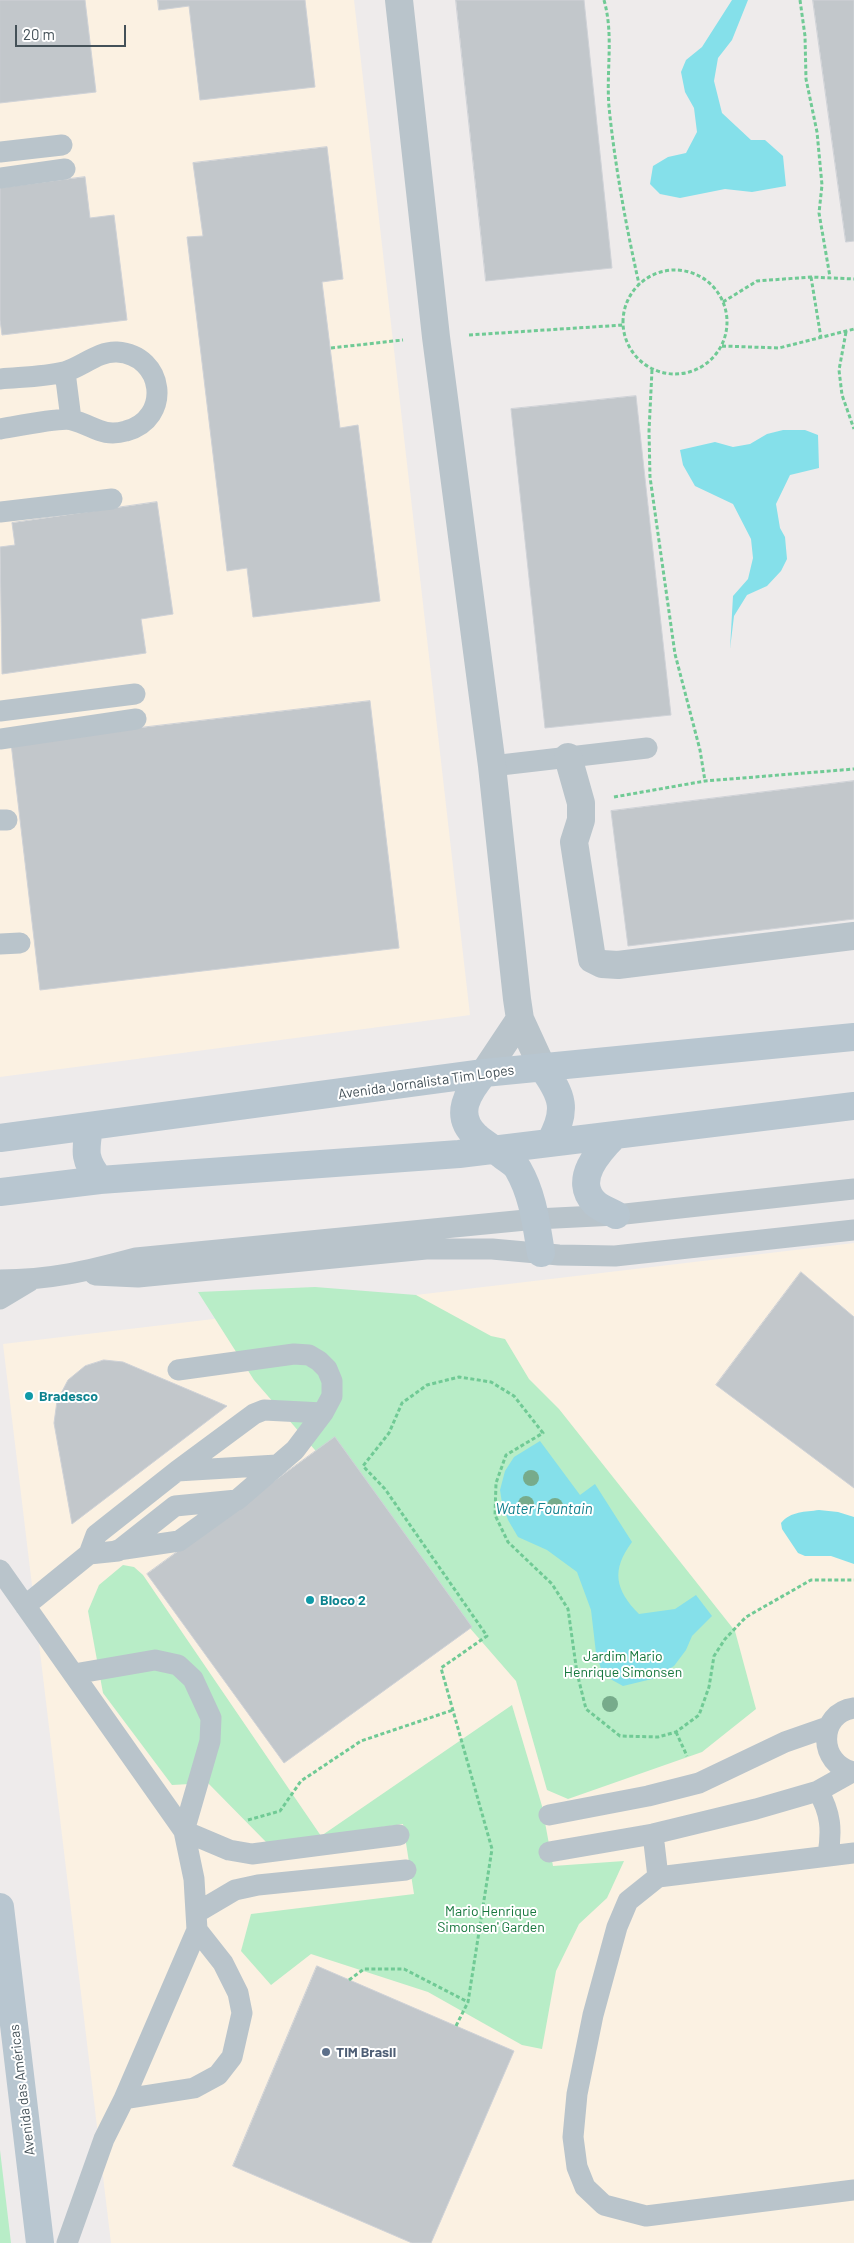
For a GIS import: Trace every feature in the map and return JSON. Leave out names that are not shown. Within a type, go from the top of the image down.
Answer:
[{"type":"street","points":[[399,0],[436,337],[492,766],[520,1018],[542,1067],[561,1096],[562,1103],[560,1126],[550,1142]]},
{"type":"street","points":[[568,757],[582,803],[581,820],[574,842],[592,959],[602,964],[618,965],[854,936]]},
{"type":"street","points":[[520,1018],[484,1073],[470,1090],[465,1107],[465,1119],[468,1128],[476,1137],[517,1167],[531,1196],[541,1253]]},
{"type":"street","name":"Avenida Jornalista Tim Lopes","points":[[0,1138],[88,1128],[484,1073],[854,1037]]},
{"type":"street","points":[[0,1192],[100,1180],[494,1149],[854,1106]]},
{"type":"street","points":[[88,1128],[86,1154],[88,1167],[100,1180]]},
{"type":"street","points":[[615,1135],[600,1150],[586,1174],[586,1189],[595,1203],[616,1215]]},
{"type":"street","name":"Avenida das Américas","points":[[0,1907],[40,2243]]},
{"type":"lane","points":[[0,152],[62,145]]},
{"type":"lane","points":[[0,178],[65,169]]},
{"type":"lane","points":[[0,379],[65,372],[99,355],[115,352],[132,354],[147,364],[156,381],[157,406],[148,419],[128,431],[112,434],[91,428],[71,419],[0,429]]},
{"type":"lane","points":[[65,372],[71,419]]},
{"type":"lane","points":[[0,512],[112,499]]},
{"type":"lane","points":[[0,711],[135,694]]},
{"type":"lane","points":[[0,739],[136,719]]},
{"type":"lane","points":[[492,766],[647,748]]},
{"type":"lane","points":[[0,1280],[31,1280],[77,1274],[136,1258],[536,1219],[616,1215],[854,1189]]},
{"type":"lane","points":[[77,1274],[138,1277],[426,1249],[492,1249],[615,1256],[854,1230]]},
{"type":"lane","points":[[0,1299],[31,1280]]},
{"type":"lane","points":[[89,1554],[179,1541],[237,1500],[295,1450],[332,1396],[332,1381],[327,1369],[320,1361],[309,1355],[294,1354],[178,1370]]},
{"type":"lane","points":[[26,1606],[89,1554],[96,1535],[177,1471],[254,1414],[264,1410],[322,1413]]},
{"type":"lane","points":[[177,1471],[277,1465]]},
{"type":"lane","points":[[118,1550],[175,1506],[237,1500]]},
{"type":"lane","points":[[0,1570],[184,1832],[194,1879],[197,1921],[124,2099],[104,2139],[67,2243]]},
{"type":"lane","points":[[74,1674],[155,1660],[178,1665],[194,1679],[211,1718],[210,1741],[184,1832]]},
{"type":"lane","points":[[853,1772],[837,1764],[830,1757],[826,1742],[828,1727],[840,1712],[854,1708]]},
{"type":"lane","points":[[549,1816],[648,1796],[699,1783],[784,1742],[828,1727]]},
{"type":"lane","points":[[549,1852],[653,1834],[756,1809],[818,1791],[853,1772]]},
{"type":"lane","points":[[818,1791],[827,1806],[830,1819],[831,1832],[828,1855]]},
{"type":"lane","points":[[184,1832],[229,1850],[252,1854],[399,1835]]},
{"type":"lane","points":[[653,1834],[658,1877]]},
{"type":"lane","points":[[854,1853],[658,1877],[628,1901],[617,1927],[593,2015],[577,2094],[573,2137],[577,2167],[584,2187],[604,2205],[646,2216],[854,2190]]},
{"type":"lane","points":[[197,1921],[235,1890],[258,1884],[406,1870]]},
{"type":"lane","points":[[124,2099],[194,2088],[218,2075],[232,2057],[242,2013],[238,1993],[223,1963],[197,1921]]},
{"type":"path","points":[[604,0],[610,38],[609,105],[625,219],[639,284]]},
{"type":"path","points":[[800,0],[805,36],[806,79],[818,132],[822,185],[819,213],[830,277]]},
{"type":"path","points":[[675,270],[695,274],[712,285],[723,302],[727,325],[722,346],[709,362],[692,372],[672,375],[652,370],[636,358],[626,340],[623,326],[627,300],[639,284],[656,273],[675,270]]},
{"type":"path","points":[[723,302],[757,281],[811,276],[854,279]]},
{"type":"path","points":[[811,276],[821,338]]},
{"type":"path","points":[[330,348],[436,337],[623,326]]},
{"type":"path","points":[[722,346],[779,348],[854,329]]},
{"type":"path","points":[[846,332],[838,370],[842,394],[854,429]]},
{"type":"path","points":[[652,370],[649,431],[650,477],[675,654],[700,750],[706,781]]},
{"type":"path","points":[[582,803],[706,781],[854,769]]},
{"type":"path","points":[[456,2026],[468,2002],[492,1849],[441,1668],[487,1636],[385,1489],[363,1466],[390,1433],[402,1403],[427,1385],[459,1377],[491,1382],[514,1396],[543,1433],[506,1455],[496,1483],[495,1516],[508,1542],[552,1584],[568,1608],[577,1673],[586,1709],[620,1736],[658,1737],[676,1732],[699,1715],[709,1687],[714,1656],[725,1639],[746,1617],[811,1580],[854,1580]]},
{"type":"path","points":[[243,1821],[252,1820],[280,1810],[301,1781],[361,1741],[453,1710]]},
{"type":"path","points":[[348,1980],[364,1969],[404,1969],[468,2002]]},
{"type":"shaded area","points":[[0,0],[354,0],[470,1015],[0,1077]]},
{"type":"shaded area","points":[[854,1243],[854,2243],[111,2243],[3,1344]]},
{"type":"green space","name":"Jardim Mario Henrique Simonsen","points":[[315,1287],[416,1295],[491,1336],[505,1339],[529,1379],[559,1409],[735,1631],[756,1709],[702,1752],[568,1799],[547,1790],[516,1681],[254,1380],[198,1292]]},
{"type":"green space","name":"Mario Henrique Simonsen' Garden","points":[[123,1565],[134,1567],[143,1575],[321,1836],[512,1705],[542,1806],[553,1866],[624,1861],[607,1898],[579,1924],[556,1971],[542,2049],[522,2045],[428,1992],[311,1954],[271,1985],[241,1951],[251,1914],[414,1894],[403,1824],[268,1844],[208,1783],[172,1785],[103,1693],[88,1611],[99,1585]]},
{"type":"green space","points":[[0,2150],[11,2243],[0,2243]]},
{"type":"water","points":[[732,0],[748,0],[732,40],[718,58],[714,81],[722,113],[751,140],[765,140],[783,156],[786,186],[752,192],[725,189],[680,198],[660,194],[650,184],[653,166],[668,157],[686,153],[697,132],[694,108],[685,92],[681,72],[686,60],[702,47]]},
{"type":"water","points":[[783,430],[805,430],[818,435],[819,468],[790,475],[776,504],[780,528],[785,537],[787,559],[781,571],[767,586],[747,595],[734,616],[730,649],[733,596],[748,579],[753,558],[751,539],[733,504],[695,486],[683,465],[680,450],[715,442],[733,447],[750,444],[767,434]]},
{"type":"water","name":"Water Fountain","points":[[540,1441],[580,1495],[595,1484],[632,1542],[621,1562],[619,1580],[625,1597],[639,1614],[675,1609],[696,1595],[712,1616],[692,1636],[686,1650],[674,1666],[652,1679],[623,1686],[603,1675],[596,1653],[591,1610],[577,1572],[547,1550],[518,1537],[508,1520],[500,1490],[505,1471],[514,1457]]},
{"type":"water","points":[[819,1510],[838,1512],[854,1517],[854,1564],[831,1556],[805,1556],[798,1553],[782,1529],[781,1523],[789,1516]]},
{"type":"building","points":[[0,0],[85,0],[96,92],[0,103]]},
{"type":"building","points":[[158,0],[305,0],[315,87],[200,100],[189,6],[159,10]]},
{"type":"building","points":[[456,0],[584,0],[612,268],[486,281]]},
{"type":"building","points":[[813,0],[854,0],[854,241],[846,242]]},
{"type":"building","points":[[327,147],[343,279],[322,282],[340,428],[358,425],[380,601],[253,617],[247,568],[227,571],[187,237],[203,236],[193,163]]},
{"type":"building","points":[[85,177],[90,218],[114,215],[127,320],[2,335],[0,320],[0,188]]},
{"type":"building","points":[[636,396],[671,715],[545,728],[511,409]]},
{"type":"building","points":[[157,502],[173,614],[141,619],[146,653],[2,674],[0,547],[15,545],[12,523]]},
{"type":"building","points":[[370,701],[399,948],[40,990],[11,743]]},
{"type":"building","points":[[854,781],[854,919],[628,946],[611,811]]},
{"type":"building","points":[[801,1272],[854,1317],[854,1488],[716,1385]]},
{"type":"building","name":"Bradesco","points":[[104,1360],[123,1362],[227,1406],[72,1524],[54,1423],[57,1401],[68,1380],[85,1366]]},
{"type":"building","name":"Bloco 2","points":[[335,1437],[472,1627],[284,1763],[147,1574]]},
{"type":"building","points":[[317,1966],[514,2051],[431,2243],[412,2243],[233,2166]]},
{"type":"place","name":"Bradesco","points":[[29,1396]]},
{"type":"place","name":"Bloco 2","points":[[310,1600]]},
{"type":"place","name":"TIM Brasil","points":[[326,2052]]}]
